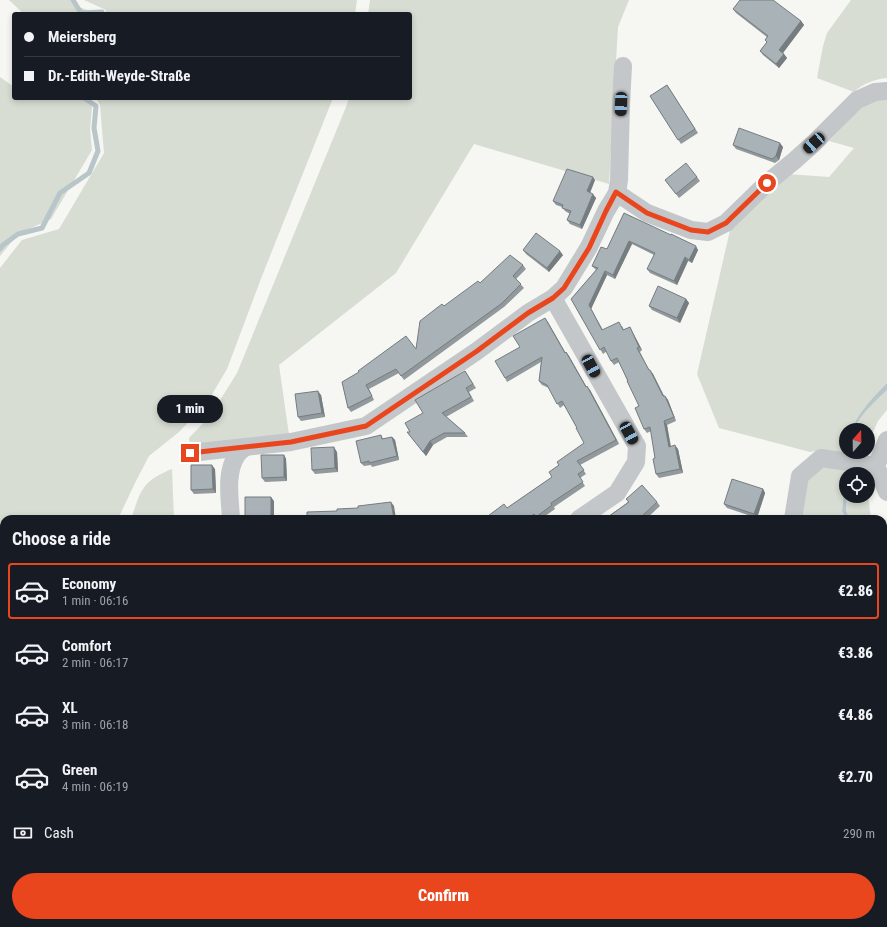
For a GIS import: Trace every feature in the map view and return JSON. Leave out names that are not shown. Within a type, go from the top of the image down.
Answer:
[{"type":"street","points":[[190,453],[291,442],[366,426],[477,351],[528,313],[553,298],[564,288],[589,248],[616,192],[618,180],[623,66]]},
{"type":"street","points":[[616,192],[647,213],[691,230],[708,232],[726,223],[767,183],[814,143],[857,100],[875,92],[887,91]]},
{"type":"street","points":[[553,298],[637,446],[636,462],[617,493],[586,515]]},
{"type":"street","points":[[887,440],[876,466],[887,492]]},
{"type":"street","points":[[231,515],[229,475],[232,463],[237,454],[246,447]]},
{"type":"street","points":[[794,515],[800,476],[821,458],[876,466]]},
{"type":"shaded area","points":[[9,0],[76,0],[74,5],[92,12],[22,12]]},
{"type":"shaded area","points":[[84,0],[357,0],[355,12],[106,12],[106,10]]},
{"type":"shaded area","points":[[370,0],[629,0],[618,27],[609,184],[474,144],[396,273],[279,365],[289,435],[190,447],[189,438],[210,416],[237,373],[348,100],[412,100],[412,12],[368,12]]},
{"type":"shaded area","points":[[851,0],[887,0],[887,78],[869,82],[854,92],[817,78],[827,33]]},
{"type":"shaded area","points":[[0,77],[12,86],[12,100],[87,100],[92,107],[90,130],[92,150],[51,219],[18,234],[0,256]]},
{"type":"shaded area","points":[[887,98],[887,383],[862,411],[854,423],[839,423],[839,459],[847,460],[847,467],[839,467],[839,503],[843,503],[842,511],[844,515],[800,515],[804,483],[821,450],[810,452],[719,428],[697,374],[731,226],[788,174],[829,177],[854,148],[829,141],[867,102]]},
{"type":"shaded area","points":[[97,100],[332,100],[262,276],[227,369],[211,396],[197,413],[179,432],[149,456],[120,515],[0,515],[0,268],[22,240],[59,229],[104,153],[100,105]]},
{"type":"shaded area","points":[[887,383],[887,390],[864,413],[858,423],[854,423],[862,411]]},
{"type":"shaded area","points":[[887,390],[887,410],[878,421],[875,428],[875,423],[858,423],[864,413]]},
{"type":"shaded area","points":[[863,459],[863,467],[849,467],[849,460]]},
{"type":"shaded area","points":[[172,469],[174,515],[132,515],[139,496],[146,485],[164,472]]},
{"type":"shaded area","points":[[843,503],[847,503],[846,511],[848,515],[844,515],[842,511]]},
{"type":"shaded area","points":[[847,503],[869,503],[871,515],[848,515],[846,511]]},
{"type":"building","points":[[740,0],[773,0],[801,21],[779,50],[784,54],[776,64],[760,51],[767,42],[765,40],[768,36],[733,9]]},
{"type":"building","points":[[667,85],[695,129],[678,140],[650,96]]},
{"type":"building","points":[[739,128],[780,143],[776,156],[772,159],[733,145]]},
{"type":"building","points":[[686,163],[697,177],[676,194],[665,180]]},
{"type":"building","points":[[567,169],[593,177],[587,191],[593,194],[580,225],[567,220],[571,211],[562,208],[563,205],[553,201]]},
{"type":"building","points":[[624,213],[696,246],[689,260],[685,257],[674,281],[647,269],[655,253],[629,241],[613,275],[605,271],[589,305],[602,330],[619,322],[623,330],[630,327],[639,347],[637,348],[663,396],[665,396],[674,417],[664,421],[669,447],[675,445],[680,469],[656,474],[650,427],[644,429],[635,408],[639,406],[617,358],[611,361],[604,347],[600,350],[571,299],[598,268],[592,266],[601,247],[607,249]]},
{"type":"building","points":[[536,233],[560,251],[547,268],[523,250]]},
{"type":"building","points":[[510,255],[523,265],[513,276],[521,284],[501,304],[401,376],[396,369],[366,385],[372,396],[348,408],[342,382],[359,372],[358,371],[406,336],[416,349],[420,321],[442,304],[444,306],[478,281],[480,283]]},
{"type":"building","points":[[658,286],[686,299],[677,318],[649,306]]},
{"type":"building","points":[[545,318],[586,387],[587,386],[616,440],[577,461],[584,470],[578,474],[583,482],[551,503],[552,505],[539,515],[489,515],[504,504],[507,508],[552,477],[549,472],[559,465],[557,462],[584,443],[562,401],[557,404],[547,385],[539,381],[542,357],[505,378],[495,361],[520,347],[513,336]]},
{"type":"building","points":[[465,371],[473,384],[466,388],[471,397],[442,413],[465,433],[444,433],[430,441],[423,452],[407,432],[410,432],[405,423],[423,413],[415,400]]},
{"type":"building","points":[[318,391],[322,413],[298,417],[295,394]]},
{"type":"building","points":[[381,435],[382,439],[392,437],[397,456],[369,463],[369,461],[361,463],[356,441]]},
{"type":"building","points":[[334,447],[335,468],[312,470],[311,448]]},
{"type":"building","points":[[261,455],[284,455],[284,477],[262,478]]},
{"type":"building","points":[[191,465],[212,465],[213,489],[191,490]]},
{"type":"building","points":[[732,479],[763,489],[754,514],[724,504]]},
{"type":"building","points":[[642,485],[657,502],[643,515],[611,515],[629,502],[626,499]]},
{"type":"building","points":[[245,497],[271,497],[271,515],[245,515]]},
{"type":"building","points":[[391,502],[393,515],[307,515],[307,512],[337,511],[337,509],[358,508],[358,506]]},
{"type":"waterway","points":[[73,0],[80,12]]},
{"type":"waterway","points":[[0,249],[18,234],[42,228],[60,193],[89,173],[98,151],[94,128],[96,106],[87,100]]},
{"type":"route","points":[[190,453],[291,442],[366,426],[477,351],[528,313],[553,298],[564,288],[589,248],[616,192],[647,213],[691,230],[708,232],[726,223],[767,183]]}]
